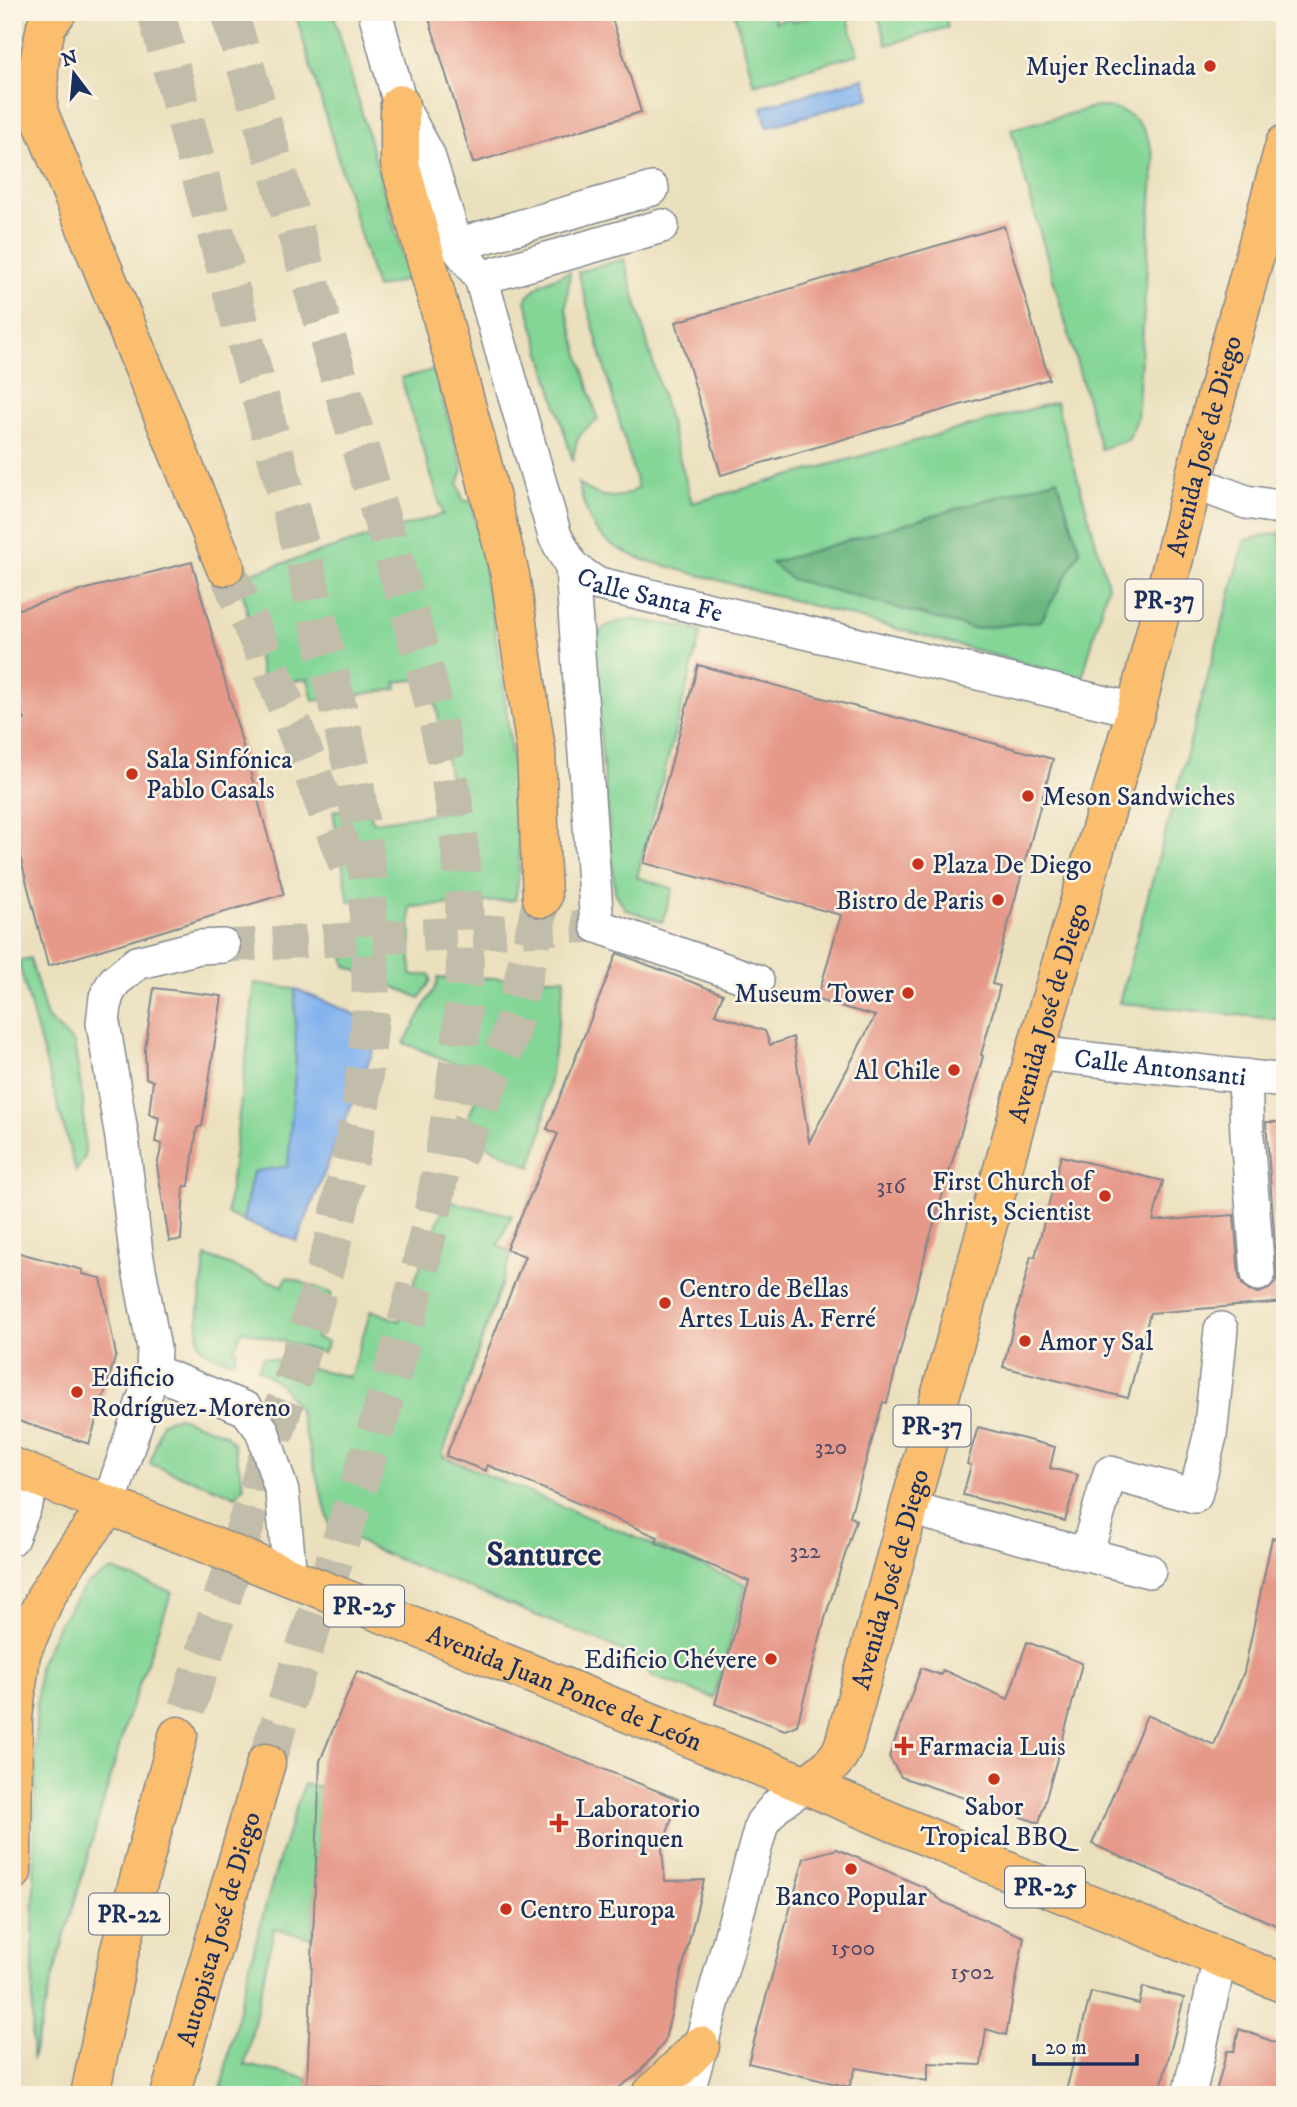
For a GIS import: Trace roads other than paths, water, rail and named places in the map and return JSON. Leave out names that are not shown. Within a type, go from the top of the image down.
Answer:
[{"type":"main road","points":[[57,12],[46,26],[39,64],[25,104],[225,566]]},
{"type":"main road","points":[[400,104],[400,164],[510,575],[536,750],[542,898]]},
{"type":"main road","name":"Avenida José de Diego","points":[[806,1785],[827,1770],[841,1753],[1035,1053],[1136,710],[1193,482],[1285,144]]},
{"type":"main road","name":"Avenida Juan Ponce de León","points":[[24,1472],[806,1785]]},
{"type":"main road","points":[[12,1872],[13,1718],[21,1653],[47,1596],[69,1559],[108,1507]]},
{"type":"main road","name":"PR-22","points":[[90,2095],[118,1957],[178,1736]]},
{"type":"main road","name":"Autopista José de Diego","points":[[170,2095],[267,1763]]},
{"type":"main road","name":"PR-25","points":[[806,1785],[1031,1881],[1285,1984]]},
{"type":"main road","points":[[651,2095],[700,2046]]},
{"type":"street","name":"Calle Santa Fe","points":[[375,12],[400,104],[428,155],[456,245],[481,278],[555,536],[572,567],[595,583],[1136,710]]},
{"type":"street","points":[[456,245],[652,189]]},
{"type":"street","points":[[481,278],[662,226]]},
{"type":"street","points":[[1193,482],[1246,502],[1285,508]]},
{"type":"street","points":[[572,567],[597,926],[757,981]]},
{"type":"street","points":[[108,1507],[153,1371],[154,1348],[136,1253],[122,1138],[103,1023],[106,997],[114,982],[137,963],[199,947],[223,946]]},
{"type":"street","name":"Calle Antonsanti","points":[[1035,1053],[1285,1081]]},
{"type":"street","points":[[1245,1076],[1258,1274]]},
{"type":"street","points":[[1086,1555],[1110,1473],[1195,1496],[1210,1436],[1221,1329]]},
{"type":"street","points":[[153,1371],[246,1409],[262,1430],[282,1492],[290,1577]]},
{"type":"street","points":[[12,1538],[24,1472]]},
{"type":"street","points":[[909,1508],[1149,1571]]},
{"type":"street","name":"PR-37","points":[[687,2095],[761,1823],[778,1805],[806,1785]]},
{"type":"street","points":[[1189,2095],[1220,1958]]},
{"type":"water","points":[[864,78],[870,98],[767,127],[762,107]]},
{"type":"water","points":[[295,989],[383,1026],[297,1241],[243,1221],[253,1172],[288,1166],[296,1058]]},
{"type":"tunnel","points":[[156,12],[304,559],[355,782],[368,877],[371,1008],[361,1107],[332,1245],[293,1378],[178,1736]]},
{"type":"tunnel","points":[[229,12],[421,655],[455,809],[465,923],[463,1008],[457,1071],[432,1215],[414,1294],[369,1452],[266,1763]]},
{"type":"tunnel","points":[[225,566],[278,685],[354,881]]},
{"type":"tunnel","points":[[457,1157],[509,1039],[542,898]]},
{"type":"tunnel","points":[[223,946],[597,926]]},
{"type":"place","name":"Mujer Reclinada","points":[[1210,66]]},
{"type":"place","name":"Sala Sinfónica Pablo Casals","points":[[132,774]]},
{"type":"place","name":"Meson Sandwiches","points":[[1028,796]]},
{"type":"place","name":"Plaza De Diego","points":[[918,864]]},
{"type":"place","name":"Bistro de Paris","points":[[998,900]]},
{"type":"place","name":"Museum Tower","points":[[908,993]]},
{"type":"place","name":"Al Chile","points":[[954,1070]]},
{"type":"place","name":"First Church of Christ, Scientist","points":[[1105,1196]]},
{"type":"place","name":"Centro de Bellas Artes Luis A. Ferré","points":[[665,1303]]},
{"type":"place","name":"Amor y Sal","points":[[1025,1341]]},
{"type":"place","name":"Edificio Rodríguez-Moreno","points":[[77,1392]]},
{"type":"place","name":"Edificio Chévere","points":[[771,1659]]},
{"type":"place","name":"Farmacia Luis","points":[[904,1746]]},
{"type":"place","name":"Sabor Tropical BBQ","points":[[994,1779]]},
{"type":"place","name":"Laboratorio Borinquen","points":[[559,1823]]},
{"type":"place","name":"Banco Popular","points":[[851,1869]]},
{"type":"place","name":"Centro Europa","points":[[506,1909]]},
{"type":"district","name":"Santurce","points":[[544,1553]]}]
